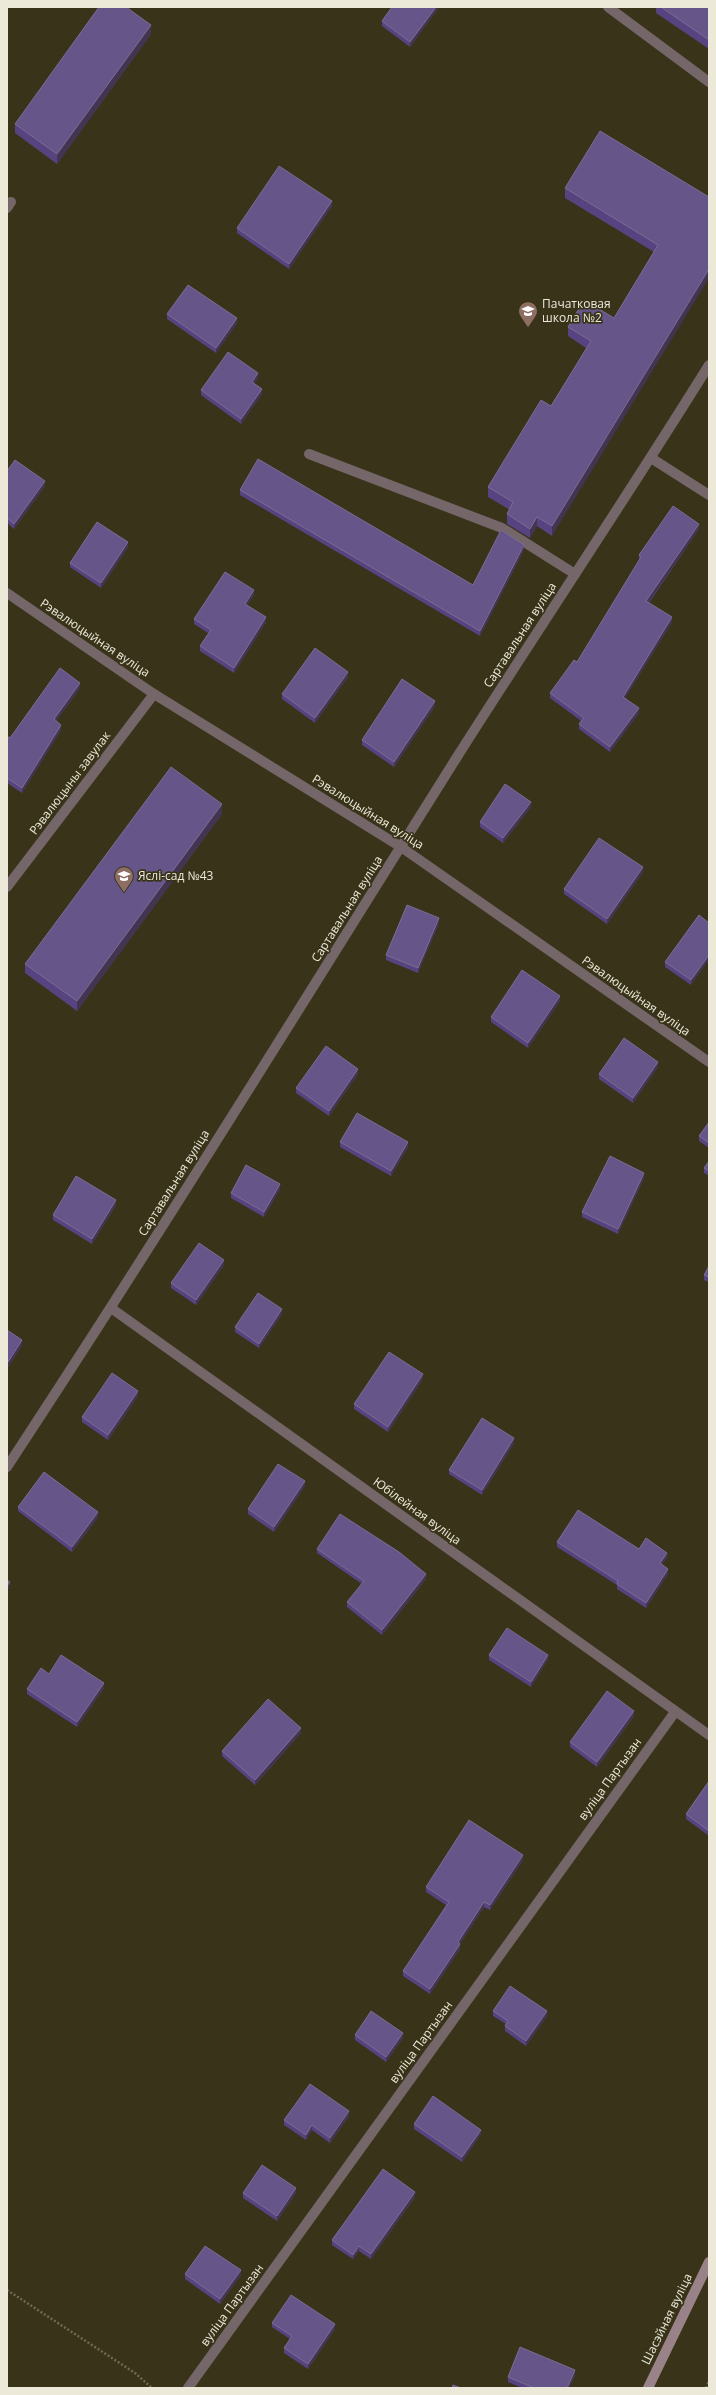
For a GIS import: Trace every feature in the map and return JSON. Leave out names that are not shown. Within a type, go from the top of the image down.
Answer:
[{"type":"main road","name":"Шасэйная вуліца","points":[[648,2388],[709,2262]]},
{"type":"street","points":[[608,7],[709,82]]},
{"type":"street","name":"Сартавальная вуліца","points":[[7,1467],[111,1308],[400,847],[651,458],[709,365]]},
{"type":"street","points":[[309,454],[502,528],[575,574]]},
{"type":"street","points":[[651,458],[709,495]]},
{"type":"street","name":"Рэвалюцыйная вуліца","points":[[7,593],[154,694],[400,847],[709,1062]]},
{"type":"street","name":"Рэвалюцыны завулак","points":[[7,888],[154,694]]},
{"type":"street","name":"Юбілейная вуліца","points":[[111,1308],[709,1735]]},
{"type":"street","name":"вуліца Партызан","points":[[188,2388],[675,1712]]},
{"type":"path","points":[[7,2290],[135,2373],[152,2388]]},
{"type":"path","points":[[706,2388],[709,2381]]},
{"type":"building","points":[[99,7],[126,7],[151,25],[57,154],[15,124]]},
{"type":"building","points":[[392,7],[436,7],[410,42],[382,21]]},
{"type":"building","points":[[661,7],[709,7],[709,40]]},
{"type":"building","points":[[600,131],[709,197],[709,269],[552,526],[537,517],[530,529],[507,514],[513,502],[488,487],[541,400],[551,406],[591,341],[568,327],[584,300],[614,318],[658,245],[565,188]]},
{"type":"building","points":[[279,166],[332,201],[289,264],[237,228]]},
{"type":"building","points":[[188,285],[237,318],[216,348],[167,314]]},
{"type":"building","points":[[228,352],[258,373],[252,382],[262,389],[241,419],[201,390]]},
{"type":"building","points":[[258,459],[473,585],[501,530],[524,545],[480,631],[240,490]]},
{"type":"building","points":[[15,460],[45,481],[14,524],[7,518],[7,471]]},
{"type":"building","points":[[673,506],[699,524],[646,601],[672,617],[623,697],[639,708],[610,747],[579,724],[584,718],[550,693],[574,660],[577,662],[641,557],[639,555]]},
{"type":"building","points":[[97,522],[128,542],[101,583],[70,563]]},
{"type":"building","points":[[225,572],[254,590],[245,604],[266,617],[234,668],[200,646],[211,630],[194,619]]},
{"type":"building","points":[[315,648],[348,672],[315,718],[282,694]]},
{"type":"building","points":[[60,668],[80,683],[54,719],[61,725],[22,788],[7,778],[7,736],[10,738]]},
{"type":"building","points":[[402,679],[435,701],[394,762],[362,740]]},
{"type":"building","name":"Яслі-сад №43","points":[[171,767],[222,804],[77,1001],[25,964]]},
{"type":"building","points":[[505,784],[531,802],[503,838],[480,822]]},
{"type":"building","points":[[599,838],[643,867],[607,919],[564,889]]},
{"type":"building","points":[[407,905],[439,918],[418,968],[386,955]]},
{"type":"building","points":[[699,915],[709,923],[709,955],[691,980],[665,962]]},
{"type":"building","points":[[522,970],[560,996],[528,1043],[491,1017]]},
{"type":"building","points":[[624,1038],[658,1062],[633,1098],[599,1074]]},
{"type":"building","points":[[326,1046],[358,1069],[329,1111],[296,1088]]},
{"type":"building","points":[[357,1113],[408,1142],[391,1171],[340,1142]]},
{"type":"building","points":[[709,1122],[709,1143],[699,1136]]},
{"type":"building","points":[[610,1156],[644,1173],[618,1229],[582,1212]]},
{"type":"building","points":[[709,1161],[709,1171],[704,1168]]},
{"type":"building","points":[[246,1165],[280,1184],[264,1212],[231,1193]]},
{"type":"building","points":[[76,1176],[116,1200],[92,1239],[53,1215]]},
{"type":"building","points":[[199,1243],[224,1260],[196,1300],[171,1283]]},
{"type":"building","points":[[709,1266],[709,1277],[704,1275]]},
{"type":"building","points":[[258,1293],[282,1309],[259,1344],[235,1327]]},
{"type":"building","points":[[7,1330],[22,1340],[8,1362],[7,1362]]},
{"type":"building","points":[[389,1352],[423,1374],[388,1427],[354,1404]]},
{"type":"building","points":[[112,1373],[138,1391],[108,1435],[82,1417]]},
{"type":"building","points":[[482,1418],[514,1438],[482,1490],[449,1470]]},
{"type":"building","points":[[278,1464],[305,1481],[274,1527],[248,1509]]},
{"type":"building","points":[[44,1472],[98,1512],[72,1547],[18,1507]]},
{"type":"building","points":[[578,1510],[639,1549],[646,1538],[667,1553],[660,1563],[668,1569],[646,1603],[617,1584],[618,1581],[557,1542]]},
{"type":"building","points":[[340,1514],[399,1552],[426,1574],[382,1630],[347,1602],[364,1581],[317,1549]]},
{"type":"building","points":[[507,1628],[548,1655],[531,1682],[489,1655]]},
{"type":"building","points":[[61,1655],[104,1683],[77,1722],[27,1689],[41,1668],[49,1674]]},
{"type":"building","points":[[607,1691],[634,1711],[597,1762],[570,1742]]},
{"type":"building","points":[[268,1699],[301,1728],[255,1780],[222,1751]]},
{"type":"building","points":[[709,1781],[709,1831],[686,1814]]},
{"type":"building","points":[[469,1820],[523,1855],[490,1905],[484,1902],[458,1942],[460,1944],[430,1989],[403,1971],[449,1902],[426,1887]]},
{"type":"building","points":[[510,1986],[547,2011],[526,2041],[505,2026],[508,2021],[493,2011]]},
{"type":"building","points":[[371,2011],[403,2033],[386,2057],[355,2035]]},
{"type":"building","points":[[310,2084],[349,2111],[330,2138],[312,2125],[306,2135],[284,2120]]},
{"type":"building","points":[[433,2096],[481,2130],[462,2157],[414,2124]]},
{"type":"building","points":[[262,2165],[296,2188],[277,2216],[243,2193]]},
{"type":"building","points":[[383,2169],[415,2192],[371,2254],[359,2246],[353,2255],[332,2240]]},
{"type":"building","points":[[205,2246],[241,2270],[220,2299],[185,2274]]},
{"type":"building","points":[[291,2295],[335,2324],[308,2364],[284,2348],[292,2336],[272,2323]]},
{"type":"building","points":[[520,2347],[575,2370],[567,2388],[534,2388],[508,2377]]},
{"type":"building","points":[[453,2385],[461,2388],[452,2388]]},
{"type":"place","name":"Пачатковая школа №2","points":[[528,328]]},
{"type":"place","name":"Яслі-сад №43","points":[[124,893]]}]
